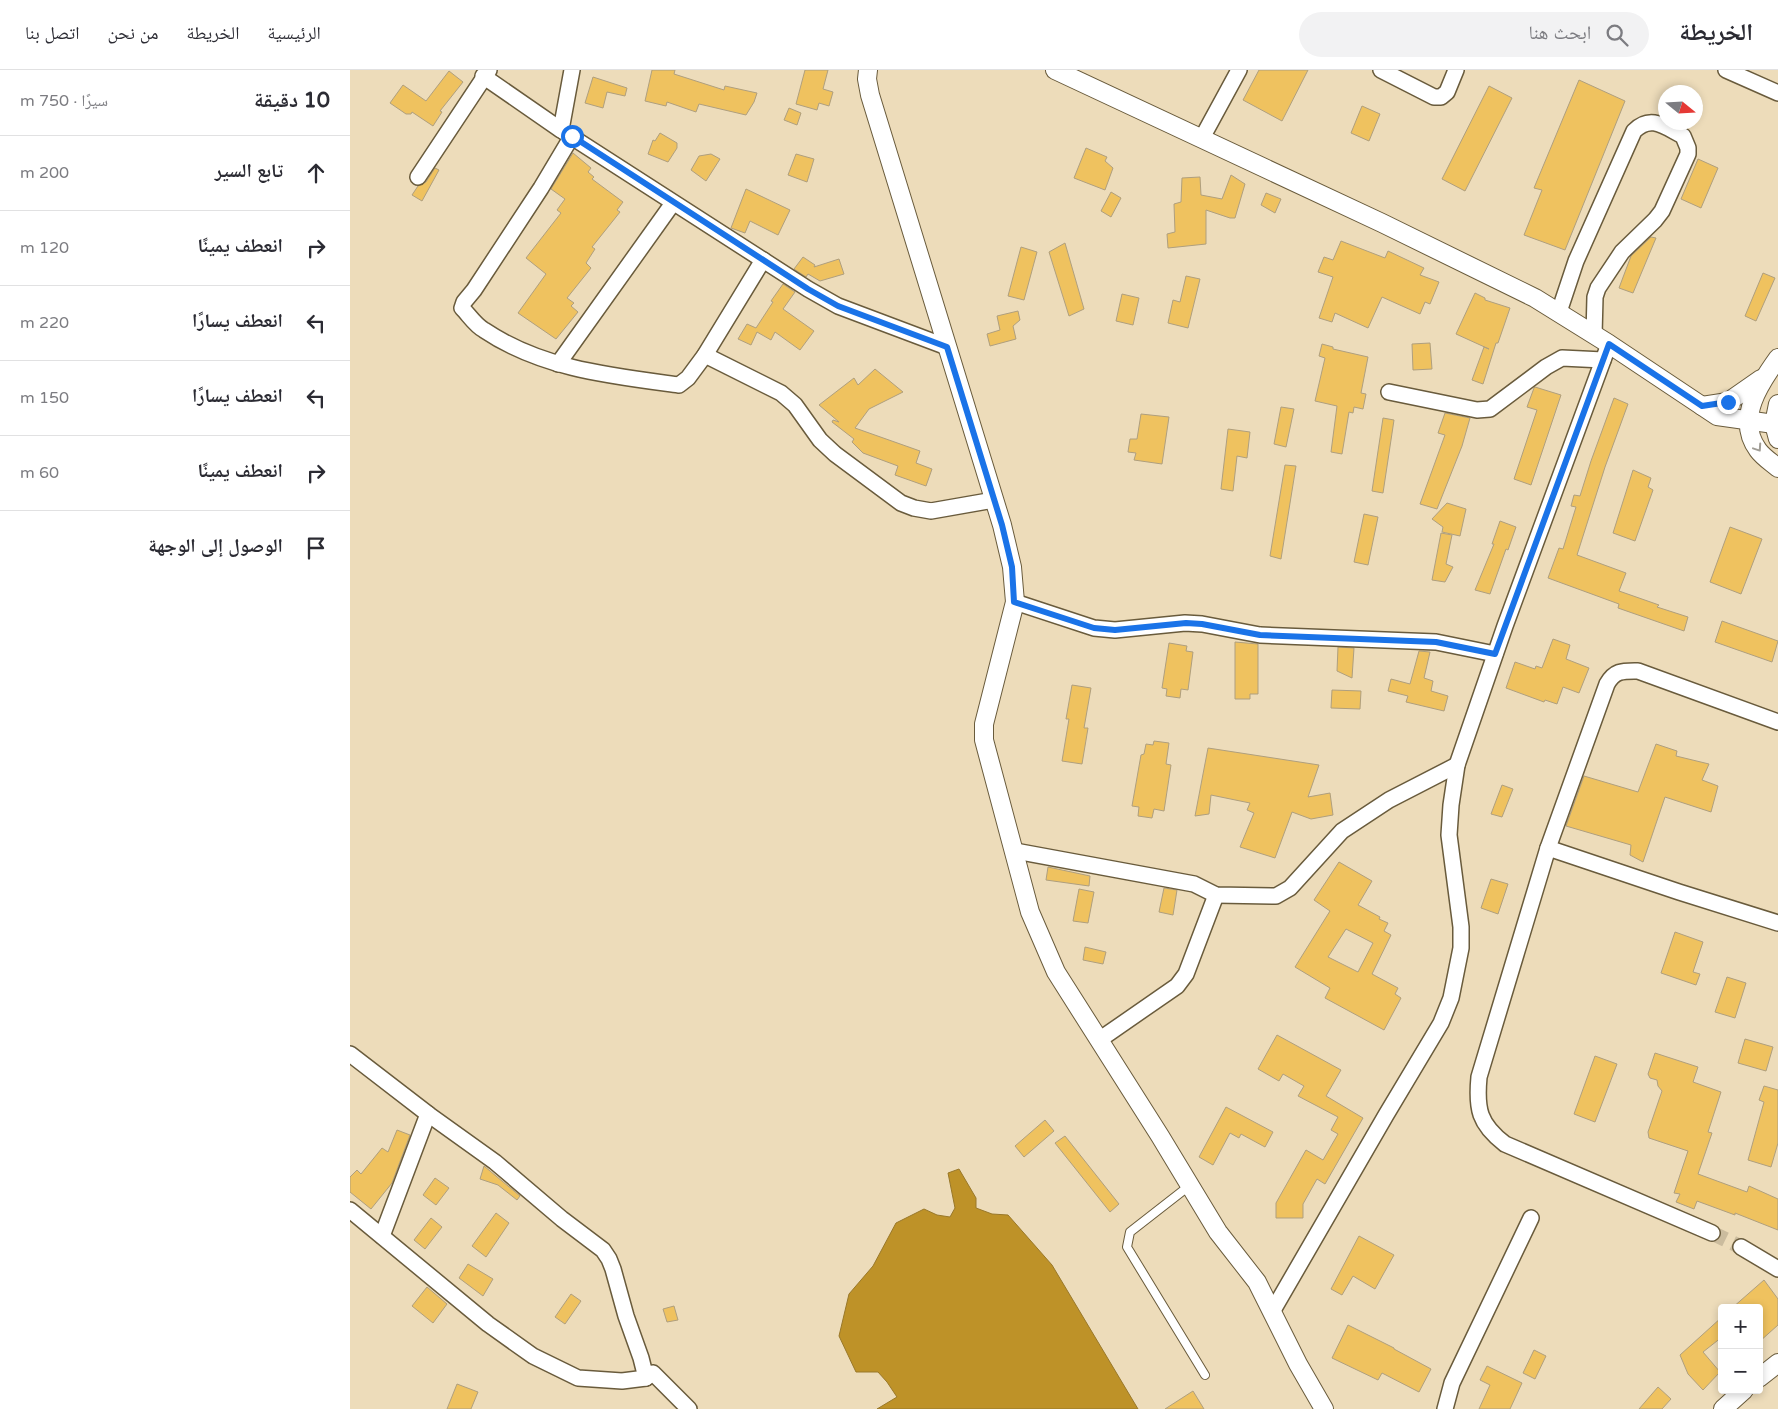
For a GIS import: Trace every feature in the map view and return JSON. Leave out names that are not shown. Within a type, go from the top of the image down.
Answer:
[{"type":"street","points":[[572,70],[566,133],[541,188],[474,290],[464,302],[462,308],[482,329],[532,356],[558,364],[616,376],[679,385],[688,378],[705,355],[763,260]]},
{"type":"street","points":[[868,70],[867,79],[870,95],[994,500],[1012,567],[1014,602],[984,724],[984,740],[1015,850],[1030,912],[1056,972],[1160,1136],[1218,1232],[1257,1282],[1298,1364],[1324,1409]]},
{"type":"street","points":[[1055,70],[1391,227],[1535,298],[1559,312],[1602,346],[1717,416],[1749,421],[1776,432],[1778,404]]},
{"type":"street","points":[[1202,138],[1239,70]]},
{"type":"street","points":[[1381,70],[1434,97],[1441,97],[1447,92],[1456,70]]},
{"type":"street","points":[[1726,70],[1778,93]]},
{"type":"street","points":[[418,177],[486,73],[566,133],[808,289],[838,306],[947,347]]},
{"type":"street","points":[[1272,1312],[1386,1115],[1442,1023],[1451,998],[1461,948],[1461,927],[1448,835],[1458,765],[1602,346],[1595,297],[1598,288],[1622,252],[1656,220],[1662,211],[1688,154],[1688,148],[1683,136],[1656,123],[1648,122],[1640,125],[1634,131],[1576,261],[1559,312]]},
{"type":"street","points":[[558,364],[673,203]]},
{"type":"street","points":[[1389,392],[1477,410],[1490,409],[1546,367],[1562,358],[1602,346]]},
{"type":"street","points":[[705,355],[781,393],[795,405],[820,440],[835,454],[901,503],[931,511],[994,500]]},
{"type":"street","points":[[1778,358],[1754,394],[1749,421],[1753,443],[1765,458],[1778,468]]},
{"type":"street","points":[[1702,406],[1728,402],[1765,376]]},
{"type":"street","points":[[1014,602],[1101,629],[1115,630],[1194,623],[1260,635],[1436,642],[1495,654]]},
{"type":"street","points":[[1712,1233],[1505,1144],[1491,1134],[1482,1119],[1477,1099],[1479,1077],[1548,848],[1606,684],[1612,675],[1623,670],[1638,671],[1778,722]]},
{"type":"street","points":[[1015,850],[1194,884],[1216,895],[1276,896],[1290,888],[1342,832],[1389,800],[1458,765]]},
{"type":"street","points":[[1548,848],[1778,923]]},
{"type":"street","points":[[1099,1040],[1177,986],[1186,974],[1216,895]]},
{"type":"street","points":[[350,1054],[428,1114],[495,1162],[562,1219],[603,1250],[613,1269],[646,1378]]},
{"type":"street","points":[[382,1236],[428,1114]]},
{"type":"street","points":[[350,1210],[488,1324],[533,1356],[578,1378],[622,1381],[646,1378],[653,1373],[690,1409]]},
{"type":"street","points":[[1445,1409],[1452,1383],[1531,1218]]},
{"type":"street","points":[[1741,1247],[1778,1269]]},
{"type":"street","points":[[1763,1375],[1778,1363]]},
{"type":"street","points":[[1312,1390],[1319,1409]]},
{"type":"street","points":[[1723,1409],[1740,1394]]},
{"type":"lane","points":[[1189,1186],[1130,1232],[1127,1247],[1205,1375]]},
{"type":"shaded area","points":[[959,1169],[976,1198],[976,1208],[992,1214],[1008,1215],[1052,1265],[1138,1409],[877,1409],[897,1397],[878,1372],[856,1372],[839,1336],[849,1294],[873,1266],[896,1223],[924,1209],[937,1215],[950,1217],[955,1208],[948,1173]]},
{"type":"building","points":[[652,70],[675,70],[674,74],[724,90],[725,86],[757,93],[746,115],[699,104],[696,112],[667,102],[666,106],[645,101]]},
{"type":"building","points":[[805,70],[828,70],[823,89],[833,92],[829,106],[819,103],[817,110],[796,104]]},
{"type":"building","points":[[1259,70],[1308,70],[1282,121],[1243,100]]},
{"type":"building","points":[[449,71],[463,82],[440,111],[442,112],[433,126],[412,112],[411,114],[406,114],[390,103],[403,85],[426,101]]},
{"type":"building","points":[[593,77],[627,88],[625,96],[607,92],[603,108],[585,103]]},
{"type":"building","points":[[1579,80],[1625,101],[1565,250],[1524,235],[1542,190],[1534,188]]},
{"type":"building","points":[[1489,86],[1512,98],[1465,191],[1442,179]]},
{"type":"building","points":[[1362,106],[1380,114],[1369,141],[1351,133]]},
{"type":"building","points":[[789,108],[801,113],[797,125],[784,120]]},
{"type":"building","points":[[660,133],[677,143],[677,148],[668,162],[648,154],[653,140],[655,141]]},
{"type":"building","points":[[1086,148],[1107,157],[1105,161],[1113,168],[1105,190],[1074,178]]},
{"type":"building","points":[[573,153],[591,168],[588,172],[594,177],[592,179],[623,202],[617,210],[620,212],[592,247],[595,249],[586,263],[591,268],[567,298],[574,303],[571,306],[578,312],[556,339],[518,313],[546,274],[526,258],[561,213],[557,210],[565,199],[551,189]]},
{"type":"building","points":[[711,154],[720,159],[706,181],[691,170],[699,156]]},
{"type":"building","points":[[796,154],[814,159],[807,182],[788,175]]},
{"type":"building","points":[[1698,159],[1718,168],[1701,208],[1681,199]]},
{"type":"building","points":[[435,168],[439,170],[422,201],[412,195],[418,186],[426,182]]},
{"type":"building","points":[[1231,175],[1245,184],[1235,218],[1206,210],[1206,244],[1168,248],[1167,234],[1175,232],[1174,204],[1181,202],[1182,178],[1200,177],[1201,195],[1222,199]]},
{"type":"building","points":[[746,189],[790,210],[778,235],[750,221],[745,233],[731,228]]},
{"type":"building","points":[[1111,192],[1121,198],[1111,217],[1101,211]]},
{"type":"building","points":[[1266,193],[1281,199],[1275,213],[1261,205]]},
{"type":"building","points":[[1651,237],[1656,238],[1633,293],[1619,288],[1631,256]]},
{"type":"building","points":[[1341,241],[1385,258],[1388,251],[1424,268],[1420,275],[1439,282],[1430,304],[1425,302],[1420,314],[1382,297],[1368,328],[1335,313],[1332,322],[1319,318],[1333,277],[1318,272],[1324,257],[1333,260]]},
{"type":"building","points":[[1065,243],[1084,309],[1069,316],[1049,252]]},
{"type":"building","points":[[1021,247],[1037,252],[1024,300],[1008,296]]},
{"type":"building","points":[[803,257],[815,265],[814,267],[839,259],[844,274],[820,281],[808,274],[806,277],[794,269]]},
{"type":"building","points":[[1763,273],[1775,278],[1756,321],[1745,316]]},
{"type":"building","points":[[1186,276],[1200,279],[1188,328],[1168,323],[1173,300],[1180,302]]},
{"type":"building","points":[[783,284],[795,292],[783,309],[814,331],[800,350],[775,332],[771,340],[757,332],[751,345],[738,339],[747,324],[756,328]]},
{"type":"building","points":[[1475,293],[1485,298],[1485,300],[1510,308],[1483,384],[1472,380],[1484,347],[1489,349],[1456,334]]},
{"type":"building","points":[[1122,294],[1139,298],[1133,325],[1116,321]]},
{"type":"building","points":[[1018,311],[1020,320],[1013,326],[1016,339],[990,346],[987,334],[1000,330],[997,316]]},
{"type":"building","points":[[1430,343],[1432,369],[1413,370],[1412,344]]},
{"type":"building","points":[[1322,344],[1333,347],[1333,349],[1368,357],[1361,393],[1366,394],[1363,409],[1354,407],[1353,413],[1349,412],[1342,454],[1331,452],[1337,406],[1315,401],[1325,358],[1319,356]]},
{"type":"building","points":[[875,369],[903,392],[869,409],[855,428],[920,451],[916,463],[932,469],[926,486],[895,475],[898,466],[863,453],[852,442],[854,439],[832,422],[833,420],[839,422],[819,405],[854,378],[858,385]]},
{"type":"building","points":[[1535,387],[1561,395],[1531,485],[1514,479],[1537,410],[1527,407]]},
{"type":"building","points":[[1614,398],[1628,404],[1605,467],[1577,555],[1626,573],[1619,591],[1659,605],[1657,607],[1688,617],[1684,631],[1618,608],[1619,604],[1548,578],[1559,548],[1563,549],[1576,507],[1571,506],[1574,495],[1580,496]]},
{"type":"building","points":[[1281,407],[1294,409],[1286,447],[1274,444]]},
{"type":"building","points":[[1445,413],[1470,418],[1462,446],[1437,509],[1420,504],[1445,435],[1438,433]]},
{"type":"building","points":[[1141,414],[1169,417],[1162,464],[1134,460],[1136,453],[1128,452],[1130,439],[1137,439]]},
{"type":"building","points":[[1383,418],[1394,420],[1383,493],[1372,491]]},
{"type":"building","points":[[1228,429],[1250,432],[1247,458],[1237,456],[1233,491],[1221,489]]},
{"type":"building","points":[[1285,465],[1296,466],[1281,559],[1270,556]]},
{"type":"building","points":[[1633,470],[1651,478],[1648,487],[1653,490],[1635,541],[1613,533]]},
{"type":"building","points":[[1447,503],[1466,509],[1460,536],[1442,532],[1443,527],[1432,519]]},
{"type":"building","points":[[1364,514],[1378,517],[1368,565],[1354,562]]},
{"type":"building","points":[[1500,521],[1516,527],[1490,594],[1475,590],[1494,544],[1492,544]]},
{"type":"building","points":[[1730,527],[1762,539],[1741,594],[1710,582]]},
{"type":"building","points":[[1441,533],[1452,535],[1446,564],[1453,567],[1445,582],[1432,580]]},
{"type":"building","points":[[1722,621],[1778,641],[1772,662],[1715,642]]},
{"type":"building","points":[[1553,639],[1570,645],[1566,659],[1589,668],[1579,693],[1563,687],[1557,704],[1545,700],[1544,702],[1506,688],[1515,662],[1535,669],[1536,666],[1542,668]]},
{"type":"building","points":[[1235,642],[1258,644],[1258,694],[1250,694],[1250,699],[1235,699]]},
{"type":"building","points":[[1169,643],[1187,646],[1186,651],[1193,652],[1188,690],[1181,689],[1180,698],[1166,696],[1167,689],[1162,688]]},
{"type":"building","points":[[1338,647],[1354,648],[1352,678],[1337,671]]},
{"type":"building","points":[[1419,651],[1430,652],[1424,678],[1433,681],[1431,691],[1448,696],[1444,711],[1406,702],[1408,696],[1388,691],[1391,679],[1410,684]]},
{"type":"building","points":[[1072,685],[1091,688],[1084,728],[1088,728],[1082,764],[1062,761],[1069,719],[1066,719]]},
{"type":"building","points":[[1332,690],[1361,691],[1360,709],[1331,708]]},
{"type":"building","points":[[1154,741],[1169,743],[1166,764],[1171,765],[1164,811],[1154,809],[1152,818],[1138,816],[1139,807],[1132,806],[1141,755],[1144,754],[1146,744],[1153,745]]},
{"type":"building","points":[[1656,744],[1677,751],[1676,756],[1709,764],[1702,780],[1718,786],[1711,812],[1665,797],[1643,862],[1630,855],[1631,845],[1566,826],[1584,776],[1638,792]]},
{"type":"building","points":[[1208,748],[1319,765],[1308,797],[1330,793],[1333,815],[1311,819],[1292,812],[1275,858],[1240,847],[1254,813],[1247,810],[1250,803],[1211,795],[1209,814],[1195,816]]},
{"type":"building","points":[[1502,785],[1513,789],[1502,817],[1491,814]]},
{"type":"building","points":[[1339,862],[1372,881],[1358,905],[1388,923],[1384,931],[1391,935],[1372,974],[1398,988],[1395,994],[1401,998],[1384,1030],[1325,998],[1330,988],[1295,967],[1330,911],[1314,900]],"holes":[[[1346,929],[1373,943],[1358,972],[1328,957]]]},
{"type":"building","points":[[1048,867],[1090,876],[1089,886],[1046,880]]},
{"type":"building","points":[[1491,879],[1508,884],[1498,914],[1481,908]]},
{"type":"building","points":[[1164,888],[1177,890],[1173,915],[1159,912]]},
{"type":"building","points":[[1079,889],[1094,892],[1088,923],[1073,921]]},
{"type":"building","points":[[1675,932],[1703,942],[1693,972],[1700,974],[1696,985],[1661,973]]},
{"type":"building","points":[[1085,947],[1106,952],[1103,964],[1083,960]]},
{"type":"building","points":[[1727,977],[1746,983],[1735,1018],[1715,1012]]},
{"type":"building","points":[[1277,1035],[1341,1070],[1326,1096],[1363,1118],[1325,1184],[1317,1179],[1303,1204],[1303,1218],[1276,1218],[1276,1203],[1306,1150],[1323,1160],[1338,1134],[1331,1130],[1338,1117],[1298,1096],[1304,1086],[1283,1074],[1279,1081],[1258,1069]]},
{"type":"building","points":[[1745,1039],[1773,1047],[1766,1071],[1738,1063]]},
{"type":"building","points":[[1655,1053],[1698,1067],[1693,1082],[1721,1092],[1708,1132],[1712,1133],[1698,1174],[1747,1192],[1749,1186],[1778,1199],[1778,1230],[1735,1213],[1735,1215],[1697,1201],[1694,1209],[1676,1202],[1680,1194],[1674,1193],[1688,1151],[1649,1138],[1648,1132],[1662,1091],[1658,1086],[1657,1080],[1650,1078],[1648,1074]]},
{"type":"building","points":[[1595,1056],[1617,1064],[1595,1122],[1574,1114]]},
{"type":"building","points":[[1764,1086],[1778,1090],[1778,1143],[1771,1167],[1748,1160],[1764,1102],[1759,1100]]},
{"type":"building","points":[[1226,1107],[1273,1132],[1265,1147],[1241,1134],[1239,1138],[1230,1133],[1213,1165],[1199,1157]]},
{"type":"building","points":[[1045,1120],[1054,1131],[1024,1157],[1015,1146]]},
{"type":"building","points":[[397,1130],[410,1135],[392,1183],[371,1209],[350,1192],[350,1177],[357,1170],[361,1174],[382,1148],[388,1152]]},
{"type":"building","points":[[1065,1136],[1119,1204],[1110,1212],[1055,1143]]},
{"type":"building","points":[[484,1166],[520,1196],[517,1200],[498,1185],[480,1179]]},
{"type":"building","points":[[435,1178],[449,1188],[436,1205],[423,1195]]},
{"type":"building","points":[[496,1213],[509,1223],[486,1257],[472,1246]]},
{"type":"building","points":[[431,1218],[442,1227],[425,1249],[414,1240]]},
{"type":"building","points":[[1359,1236],[1394,1255],[1375,1289],[1353,1276],[1342,1295],[1331,1289]]},
{"type":"building","points":[[468,1264],[493,1279],[483,1296],[459,1278]]},
{"type":"building","points":[[1764,1280],[1778,1299],[1778,1325],[1763,1338],[1763,1304],[1737,1304]]},
{"type":"building","points":[[427,1287],[447,1304],[433,1323],[412,1306]]},
{"type":"building","points":[[571,1294],[581,1301],[565,1324],[555,1317]]},
{"type":"building","points":[[674,1306],[678,1320],[667,1322],[663,1309]]},
{"type":"building","points":[[1718,1321],[1718,1340],[1703,1352],[1718,1370],[1718,1374],[1703,1390],[1688,1374],[1680,1355]]},
{"type":"building","points":[[1348,1325],[1431,1369],[1419,1392],[1382,1373],[1378,1380],[1332,1358]]},
{"type":"building","points":[[1534,1350],[1546,1356],[1535,1379],[1523,1373]]},
{"type":"building","points":[[1487,1366],[1522,1383],[1510,1409],[1479,1409],[1490,1385],[1480,1380]]},
{"type":"building","points":[[457,1384],[478,1392],[471,1409],[447,1409]]},
{"type":"building","points":[[1658,1387],[1671,1399],[1662,1409],[1639,1409]]},
{"type":"building","points":[[1193,1391],[1204,1409],[1165,1409]]},
{"type":"tunnel","points":[[1712,1233],[1741,1247]]},
{"type":"route","points":[[572,136],[673,203],[838,306],[947,347],[1002,525],[1012,567],[1014,602],[1094,628],[1115,630],[1186,623],[1202,624],[1260,635],[1436,642],[1495,654],[1609,344],[1702,406],[1728,402]]}]
